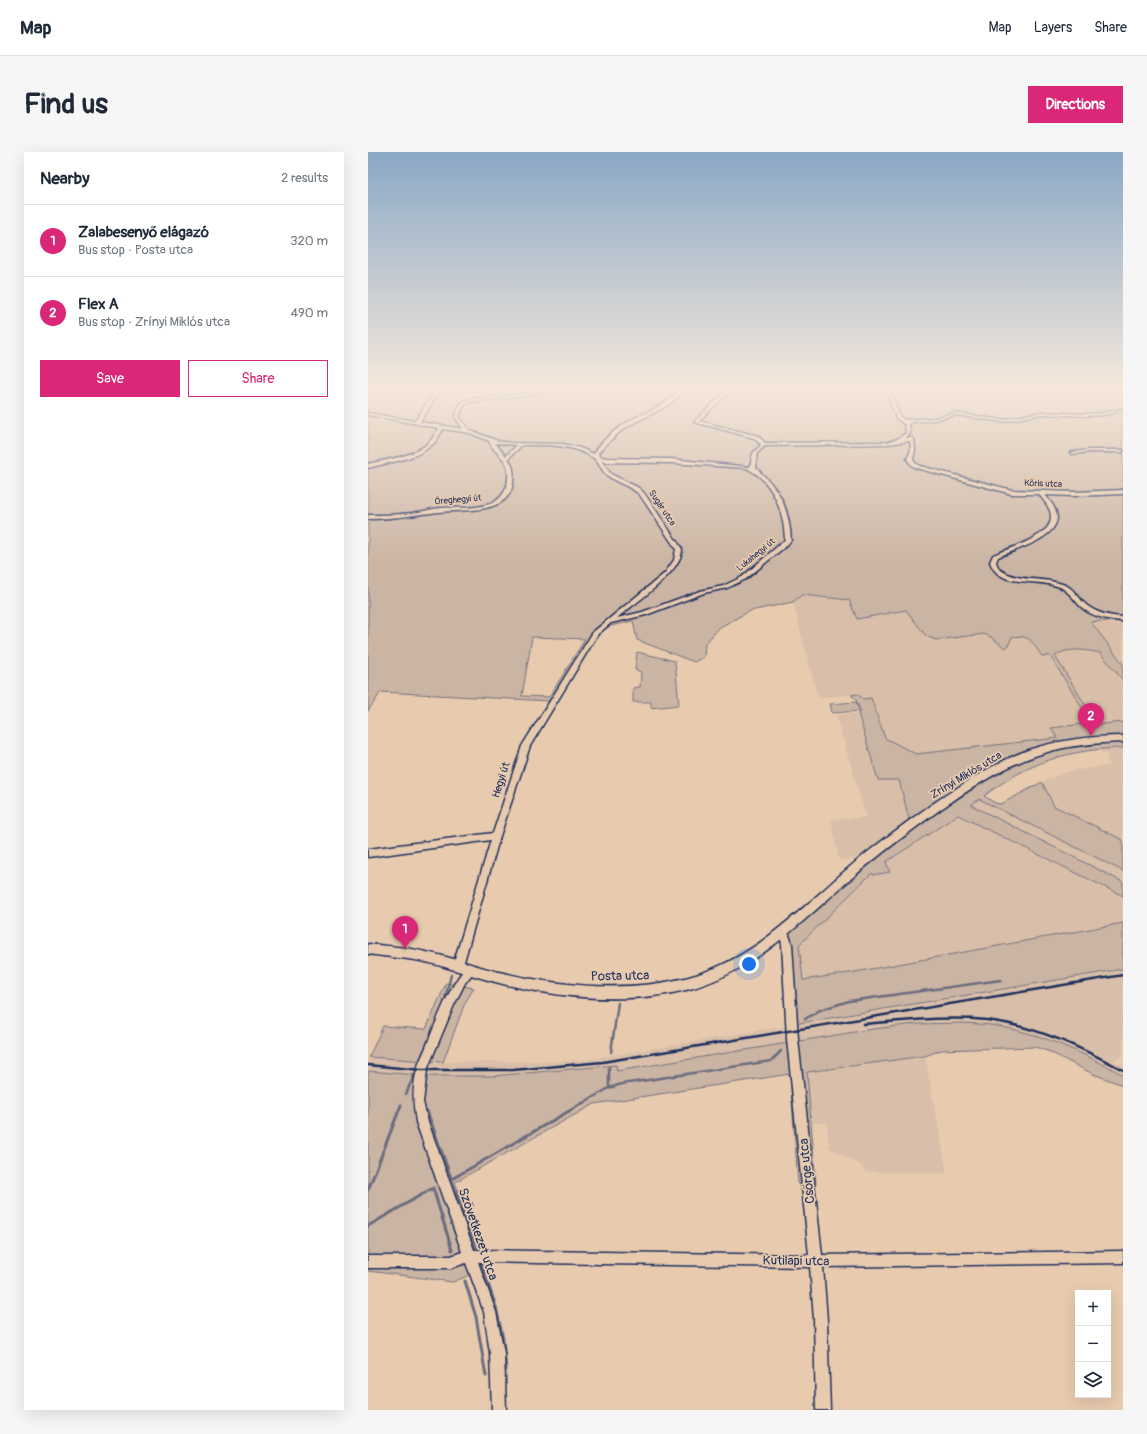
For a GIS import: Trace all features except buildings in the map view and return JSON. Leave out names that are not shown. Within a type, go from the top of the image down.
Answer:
[{"type":"main road","name":"Zrínyi Miklós utca","points":[[843,879],[874,852],[924,816],[976,781],[1010,762],[1027,754],[1066,743],[1123,739]]},
{"type":"main road","name":"Posta utca","points":[[368,949],[407,953],[458,965],[509,980],[555,988],[620,992],[655,990],[685,984],[725,971],[754,955],[784,932],[843,879]]},
{"type":"street","points":[[368,466],[423,450],[426,448]]},
{"type":"street","points":[[496,448],[506,458],[517,448]]},
{"type":"street","points":[[572,448],[605,460],[671,461],[751,467],[754,453],[761,448]]},
{"type":"street","points":[[596,457],[596,453],[600,448]]},
{"type":"street","name":"Kőris utca","points":[[913,448],[910,459],[912,464],[918,467],[1012,492],[1041,494],[1123,492]]},
{"type":"street","points":[[1072,453],[1091,451],[1123,451]]},
{"type":"street","name":"Sugár utca","points":[[596,457],[609,475],[637,489],[642,494],[680,552],[677,560],[667,574],[607,622]]},
{"type":"street","name":"Öreghegyi út","points":[[368,517],[407,516],[442,510],[469,510],[492,504],[501,500],[510,488],[511,472],[509,462],[506,458]]},
{"type":"street","name":"Lukahegyi út","points":[[607,622],[644,614],[744,578],[785,544],[788,540],[787,531],[784,516],[775,491],[771,485],[751,467]]},
{"type":"street","points":[[1041,494],[1053,511],[1053,525],[1037,540],[995,556],[992,562],[996,570],[1009,577],[1060,586],[1070,591],[1089,610],[1108,617],[1123,618]]},
{"type":"street","name":"Hegyi út","points":[[458,965],[496,836],[528,741],[589,641],[607,622]]},
{"type":"street","points":[[368,853],[496,836]]},
{"type":"street","name":"Csörge utca","points":[[784,932],[787,944],[794,1052],[817,1261],[822,1353],[823,1410]]},
{"type":"street","name":"Szövetkezet utca","points":[[471,969],[462,980],[450,1002],[422,1070],[418,1102],[420,1116],[492,1323],[499,1369],[499,1410]]},
{"type":"street","name":"Kutilapi utca","points":[[368,1262],[451,1262],[469,1256],[817,1261],[1123,1257]]},
{"type":"shaded area","points":[[368,448],[1123,448],[1123,622],[1091,622],[1123,664],[1123,680],[1100,653],[1083,650],[1071,650],[1055,656],[1096,722],[1091,722],[1050,656],[1042,656],[1033,643],[1027,638],[1018,636],[1012,637],[1008,646],[1005,648],[991,637],[984,634],[936,640],[926,636],[906,610],[857,619],[849,600],[802,595],[793,602],[750,611],[720,627],[705,644],[704,657],[694,662],[637,640],[633,621],[602,628],[549,701],[381,692],[368,711]],"holes":[[[532,637],[585,639],[549,697],[522,696]]]},
{"type":"shaded area","points":[[802,595],[849,600],[857,619],[906,610],[926,636],[959,637],[984,634],[991,637],[1006,648],[1012,637],[1022,635],[1030,639],[1042,656],[1049,656],[1091,722],[1096,722],[1055,656],[1062,651],[1070,650],[1100,653],[1123,680],[1123,722],[1093,725],[1090,723],[1052,727],[1057,738],[916,754],[885,738],[871,699],[863,699],[858,694],[818,698],[793,602]]},
{"type":"shaded area","points":[[1091,622],[1123,622],[1123,664]]},
{"type":"shaded area","points":[[637,652],[675,661],[679,705],[651,708],[651,702],[633,702],[633,688],[640,687],[641,672],[635,670]]},
{"type":"shaded area","points":[[858,694],[863,699],[871,698],[885,738],[916,754],[1057,738],[1051,728],[1090,723],[1093,725],[1123,722],[1123,748],[1085,751],[1049,760],[1016,775],[984,796],[995,803],[1001,804],[1042,782],[1054,806],[1123,840],[1123,871],[979,799],[971,805],[1123,882],[1123,896],[958,815],[886,862],[890,872],[873,875],[872,873],[799,945],[803,980],[855,972],[1123,923],[1123,969],[788,1025],[783,934],[910,823],[899,780],[878,780],[858,713],[861,712],[855,698],[851,695]]},
{"type":"shaded area","points":[[856,702],[859,711],[832,713],[830,704]]},
{"type":"shaded area","points":[[858,713],[878,780],[899,780],[910,823],[865,857],[839,861],[831,820],[866,817],[836,715]]},
{"type":"shaded area","points":[[1123,748],[1123,840],[1054,806],[1042,782],[1066,772],[1110,765],[1106,757],[1109,757],[1106,753],[1102,753],[1099,749]]},
{"type":"shaded area","points":[[979,799],[1123,871],[1123,882],[971,805]]},
{"type":"shaded area","points":[[958,815],[1123,896],[1123,923],[855,972],[803,980],[799,945],[872,873],[890,872],[886,863]]},
{"type":"shaded area","points":[[1123,969],[1123,1055],[1114,1061],[1123,1066],[1123,1075],[1077,1052],[1019,1031],[1001,1027],[963,1023],[915,1024],[873,1029],[617,1071],[616,1065],[493,1076],[429,1076],[368,1071],[368,1057],[443,1062],[579,1061]]},
{"type":"shaded area","points":[[446,983],[474,988],[465,1003],[443,1062],[369,1057],[383,1026],[426,1029]]},
{"type":"shaded area","points":[[963,1023],[993,1025],[1018,1030],[1064,1046],[1123,1075],[1123,1088],[1120,1084],[1093,1074],[1050,1052],[1035,1047],[941,1050],[925,1056],[807,1072],[816,1184],[798,1184],[790,1074],[594,1104],[455,1182],[486,1268],[453,1282],[368,1271],[368,1071],[429,1076],[493,1076],[616,1065],[617,1071],[873,1029],[915,1024]]},
{"type":"shaded area","points":[[925,1056],[947,1173],[865,1172],[862,1166],[829,1148],[827,1123],[810,1123],[807,1072]]},
{"type":"waterway","points":[[443,1007],[451,975]]},
{"type":"waterway","points":[[805,1019],[820,1010],[849,1001],[1001,980]]},
{"type":"waterway","points":[[611,1052],[618,1003]]},
{"type":"waterway","points":[[419,1063],[428,1042]]},
{"type":"waterway","points":[[609,1088],[622,1084],[771,1061],[781,1051]]},
{"type":"waterway","points":[[609,1067],[609,1088]]},
{"type":"waterway","points":[[406,1094],[414,1075]]},
{"type":"waterway","points":[[581,1104],[609,1088]]},
{"type":"waterway","points":[[451,1179],[583,1103]]},
{"type":"waterway","points":[[368,1190],[401,1105]]},
{"type":"waterway","points":[[427,1111],[451,1179]]},
{"type":"waterway","points":[[451,1179],[476,1248]]},
{"type":"waterway","points":[[368,1226],[433,1188],[452,1250]]},
{"type":"waterway","points":[[480,1260],[496,1307],[503,1339],[506,1370]]},
{"type":"waterway","points":[[465,1281],[476,1317],[486,1376]]},
{"type":"railway","points":[[368,1065],[422,1070],[513,1070],[603,1062],[1123,975]]},
{"type":"railway","points":[[863,1024],[925,1019],[972,1019],[1005,1023],[1040,1032],[1090,1053],[1123,1070]]},
{"type":"place","name":"Flex A","points":[[1091,736]]},
{"type":"place","name":"Zalabesenyő elágazó","points":[[405,949]]}]
